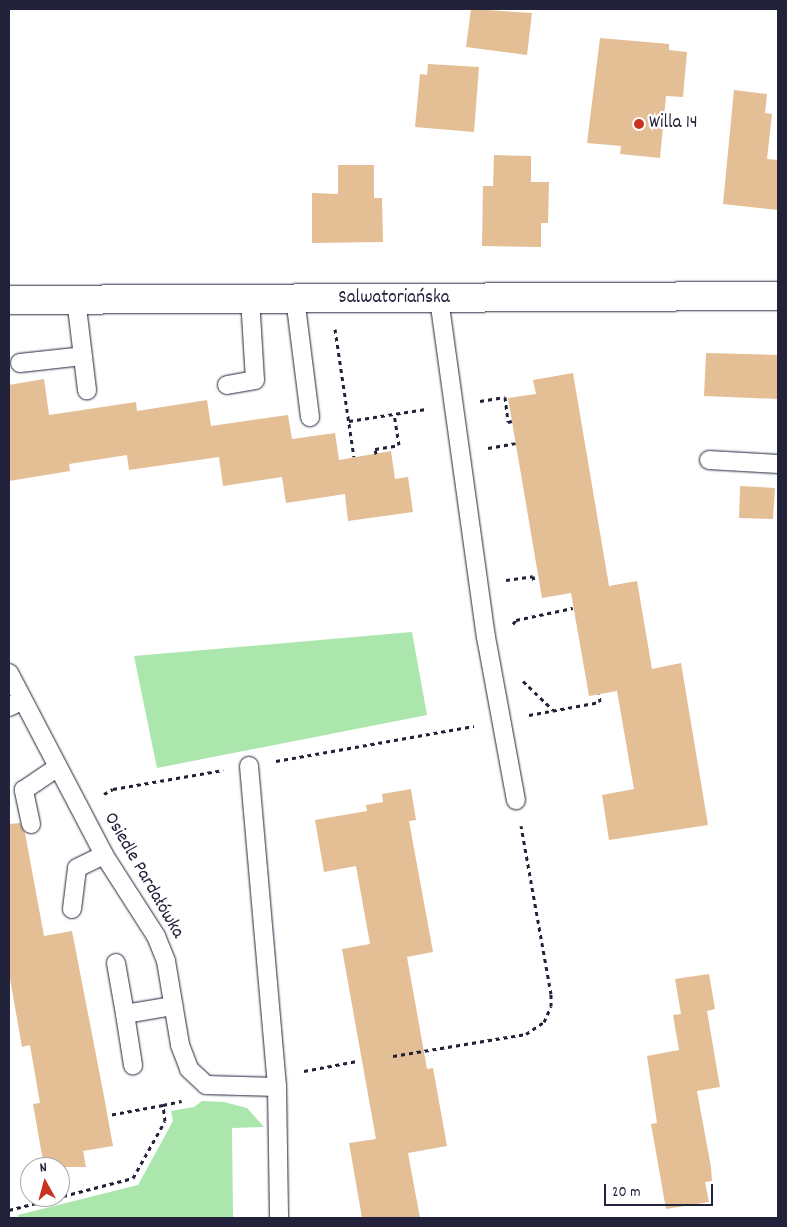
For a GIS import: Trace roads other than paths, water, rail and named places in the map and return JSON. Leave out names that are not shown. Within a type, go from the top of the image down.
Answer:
[{"type":"street","name":"Salwatoriańska","points":[[9,300],[778,296]]},
{"type":"lane","points":[[226,385],[255,380],[250,298]]},
{"type":"lane","points":[[295,298],[310,417]]},
{"type":"lane","points":[[76,299],[87,390]]},
{"type":"lane","points":[[439,299],[486,637],[516,800]]},
{"type":"lane","points":[[20,363],[83,356]]},
{"type":"lane","points":[[709,460],[778,464]]},
{"type":"lane","name":"Osiedle Pardałówka","points":[[9,673],[16,703],[58,767],[104,855],[156,936],[166,962],[180,1045],[189,1069],[206,1085],[277,1082]]},
{"type":"lane","points":[[249,766],[277,1082],[279,1218]]},
{"type":"lane","points":[[31,824],[24,790],[58,767]]},
{"type":"lane","points":[[72,909],[77,868],[104,855]]},
{"type":"lane","points":[[116,963],[133,1065]]},
{"type":"lane","points":[[125,1014],[173,1006]]},
{"type":"place","name":"Willa 14","points":[[639,124]]}]
